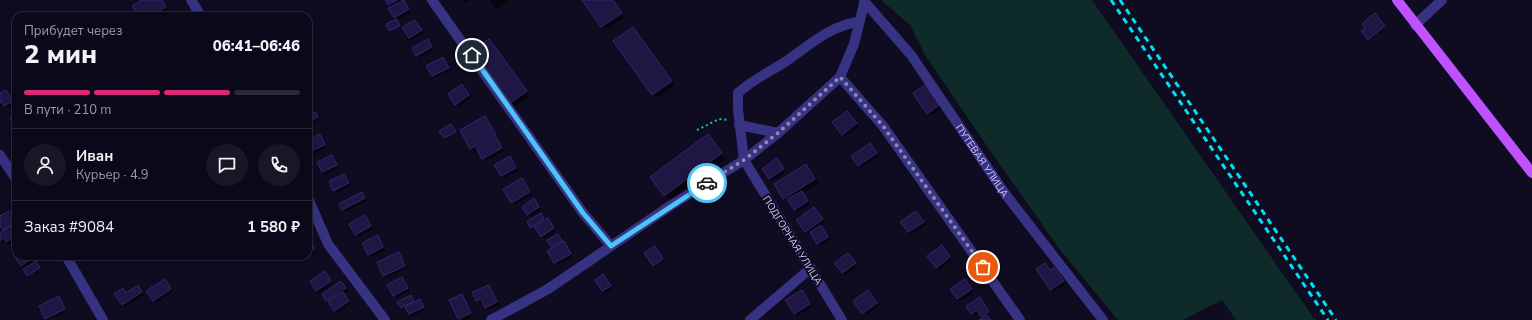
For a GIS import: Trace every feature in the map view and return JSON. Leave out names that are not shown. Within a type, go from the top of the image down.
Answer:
[{"type":"main road","points":[[1397,0],[1532,173]]},
{"type":"street","points":[[191,0],[198,12]]},
{"type":"street","points":[[432,0],[583,213],[611,246]]},
{"type":"street","points":[[1415,25],[1442,0]]},
{"type":"street","points":[[491,320],[548,289],[670,206],[744,160],[778,133],[840,77],[854,44],[864,1]]},
{"type":"street","name":"ПУТЕВАЯ УЛИЦА","points":[[864,1],[911,54],[1006,195],[1103,320]]},
{"type":"street","points":[[744,160],[739,125],[738,93],[750,82],[784,62],[822,36],[848,23],[858,22]]},
{"type":"street","points":[[840,77],[883,126],[1020,320]]},
{"type":"street","points":[[739,125],[778,133]]},
{"type":"street","points":[[0,155],[12,173]]},
{"type":"street","name":"ПОДГОРНАЯ УЛИЦА","points":[[744,160],[842,320]]},
{"type":"street","points":[[312,207],[328,244],[385,320]]},
{"type":"street","points":[[68,260],[103,320]]},
{"type":"street","points":[[750,320],[811,268]]},
{"type":"path","points":[[697,130],[719,119],[728,120],[739,125]]},
{"type":"green space","points":[[881,0],[1092,0],[1315,320],[1236,320],[1222,300],[1183,320],[1118,320],[1061,251],[993,155],[925,55],[910,25]]},
{"type":"building","points":[[142,0],[162,0],[166,7],[158,12],[136,12],[132,6]]},
{"type":"building","points":[[385,0],[397,0],[388,5]]},
{"type":"building","points":[[404,0],[409,9],[394,18],[388,8]]},
{"type":"building","points":[[582,0],[613,0],[622,13],[601,27]]},
{"type":"building","points":[[1375,13],[1385,26],[1368,40],[1361,31],[1365,28],[1362,24]]},
{"type":"building","points":[[397,19],[400,26],[389,31],[386,24]]},
{"type":"building","points":[[415,20],[422,30],[409,38],[402,27]]},
{"type":"building","points":[[633,27],[672,81],[652,95],[613,41]]},
{"type":"building","points":[[428,39],[432,47],[416,56],[412,48]]},
{"type":"building","points":[[489,39],[527,91],[510,103],[472,51]]},
{"type":"building","points":[[443,57],[449,68],[432,76],[426,66]]},
{"type":"building","points":[[462,84],[469,95],[455,105],[448,94]]},
{"type":"building","points":[[925,85],[939,105],[927,114],[913,93]]},
{"type":"building","points":[[6,90],[12,102],[4,106],[2,102],[0,103],[0,93]]},
{"type":"building","points":[[847,111],[857,123],[842,135],[832,122]]},
{"type":"building","points":[[315,112],[318,117],[312,120],[312,113]]},
{"type":"building","points":[[485,116],[496,135],[470,149],[460,130]]},
{"type":"building","points":[[451,124],[456,132],[444,138],[439,131]]},
{"type":"building","points":[[320,134],[325,145],[312,150],[312,137]]},
{"type":"building","points":[[708,134],[722,153],[664,196],[650,177]]},
{"type":"building","points":[[496,137],[502,148],[482,159],[476,148]]},
{"type":"building","points":[[870,143],[877,153],[858,166],[851,156]]},
{"type":"building","points":[[332,155],[337,165],[322,172],[317,162]]},
{"type":"building","points":[[510,156],[516,168],[501,176],[494,165]]},
{"type":"building","points":[[777,158],[784,169],[769,179],[762,169]]},
{"type":"building","points":[[806,164],[815,179],[783,199],[774,184]]},
{"type":"building","points":[[344,174],[349,183],[333,191],[329,181]]},
{"type":"building","points":[[522,178],[530,192],[511,203],[503,189]]},
{"type":"building","points":[[802,191],[808,201],[794,210],[787,199]]},
{"type":"building","points":[[362,192],[365,198],[342,210],[339,204]]},
{"type":"building","points":[[534,198],[539,207],[527,215],[522,207]]},
{"type":"building","points":[[814,207],[823,219],[805,232],[796,220]]},
{"type":"building","points":[[9,211],[12,216],[12,224],[3,230],[0,226],[0,216]]},
{"type":"building","points":[[916,211],[924,222],[908,232],[900,222]]},
{"type":"building","points":[[541,213],[544,219],[530,228],[527,221]]},
{"type":"building","points":[[365,215],[371,226],[355,235],[349,224]]},
{"type":"building","points":[[548,218],[554,228],[541,237],[534,227]]},
{"type":"building","points":[[821,225],[828,237],[817,244],[810,232]]},
{"type":"building","points":[[12,226],[12,238],[6,242],[4,238],[0,241],[0,233]]},
{"type":"building","points":[[558,234],[562,241],[551,247],[547,240]]},
{"type":"building","points":[[378,235],[383,247],[368,255],[362,243]]},
{"type":"building","points":[[564,241],[571,254],[554,263],[547,251]]},
{"type":"building","points":[[942,245],[950,257],[936,268],[927,256]]},
{"type":"building","points":[[655,246],[663,259],[653,266],[644,253]]},
{"type":"building","points":[[399,252],[405,266],[383,276],[377,262]]},
{"type":"building","points":[[848,253],[856,263],[842,273],[834,263]]},
{"type":"building","points":[[17,260],[30,260],[21,266]]},
{"type":"building","points":[[36,261],[40,268],[27,276],[23,269]]},
{"type":"building","points":[[1045,263],[1050,270],[1054,267],[1064,281],[1050,290],[1036,269]]},
{"type":"building","points":[[325,271],[331,281],[316,291],[310,281]]},
{"type":"building","points":[[603,274],[611,286],[602,291],[595,280]]},
{"type":"building","points":[[402,277],[408,288],[393,296],[387,285]]},
{"type":"building","points":[[165,279],[171,289],[153,301],[146,291]]},
{"type":"building","points":[[965,279],[972,289],[957,299],[950,289]]},
{"type":"building","points":[[341,281],[346,288],[326,301],[322,294]]},
{"type":"building","points":[[138,285],[142,292],[122,305],[114,294],[123,288],[126,293]]},
{"type":"building","points":[[489,285],[497,302],[485,308],[481,299],[476,301],[472,292]]},
{"type":"building","points":[[802,290],[810,304],[794,314],[785,300]]},
{"type":"building","points":[[868,290],[877,303],[862,314],[853,301]]},
{"type":"building","points":[[343,292],[349,301],[334,311],[328,301]]},
{"type":"building","points":[[462,294],[471,313],[458,319],[449,300]]},
{"type":"building","points":[[411,295],[414,301],[401,308],[397,302]]},
{"type":"building","points":[[59,296],[65,309],[45,319],[39,306]]},
{"type":"building","points":[[980,297],[989,312],[981,317],[977,310],[971,314],[966,306]]},
{"type":"building","points":[[420,299],[424,307],[409,314],[405,307]]},
{"type":"building","points":[[987,315],[991,320],[979,320]]},
{"type":"railway","points":[[1111,0],[1328,320]]},
{"type":"railway","points":[[1120,0],[1336,320]]},
{"type":"way so far","points":[[707,183],[744,160],[778,133],[840,77],[883,126],[983,267]]},
{"type":"route","points":[[472,55],[583,213],[611,246],[707,183]]}]
